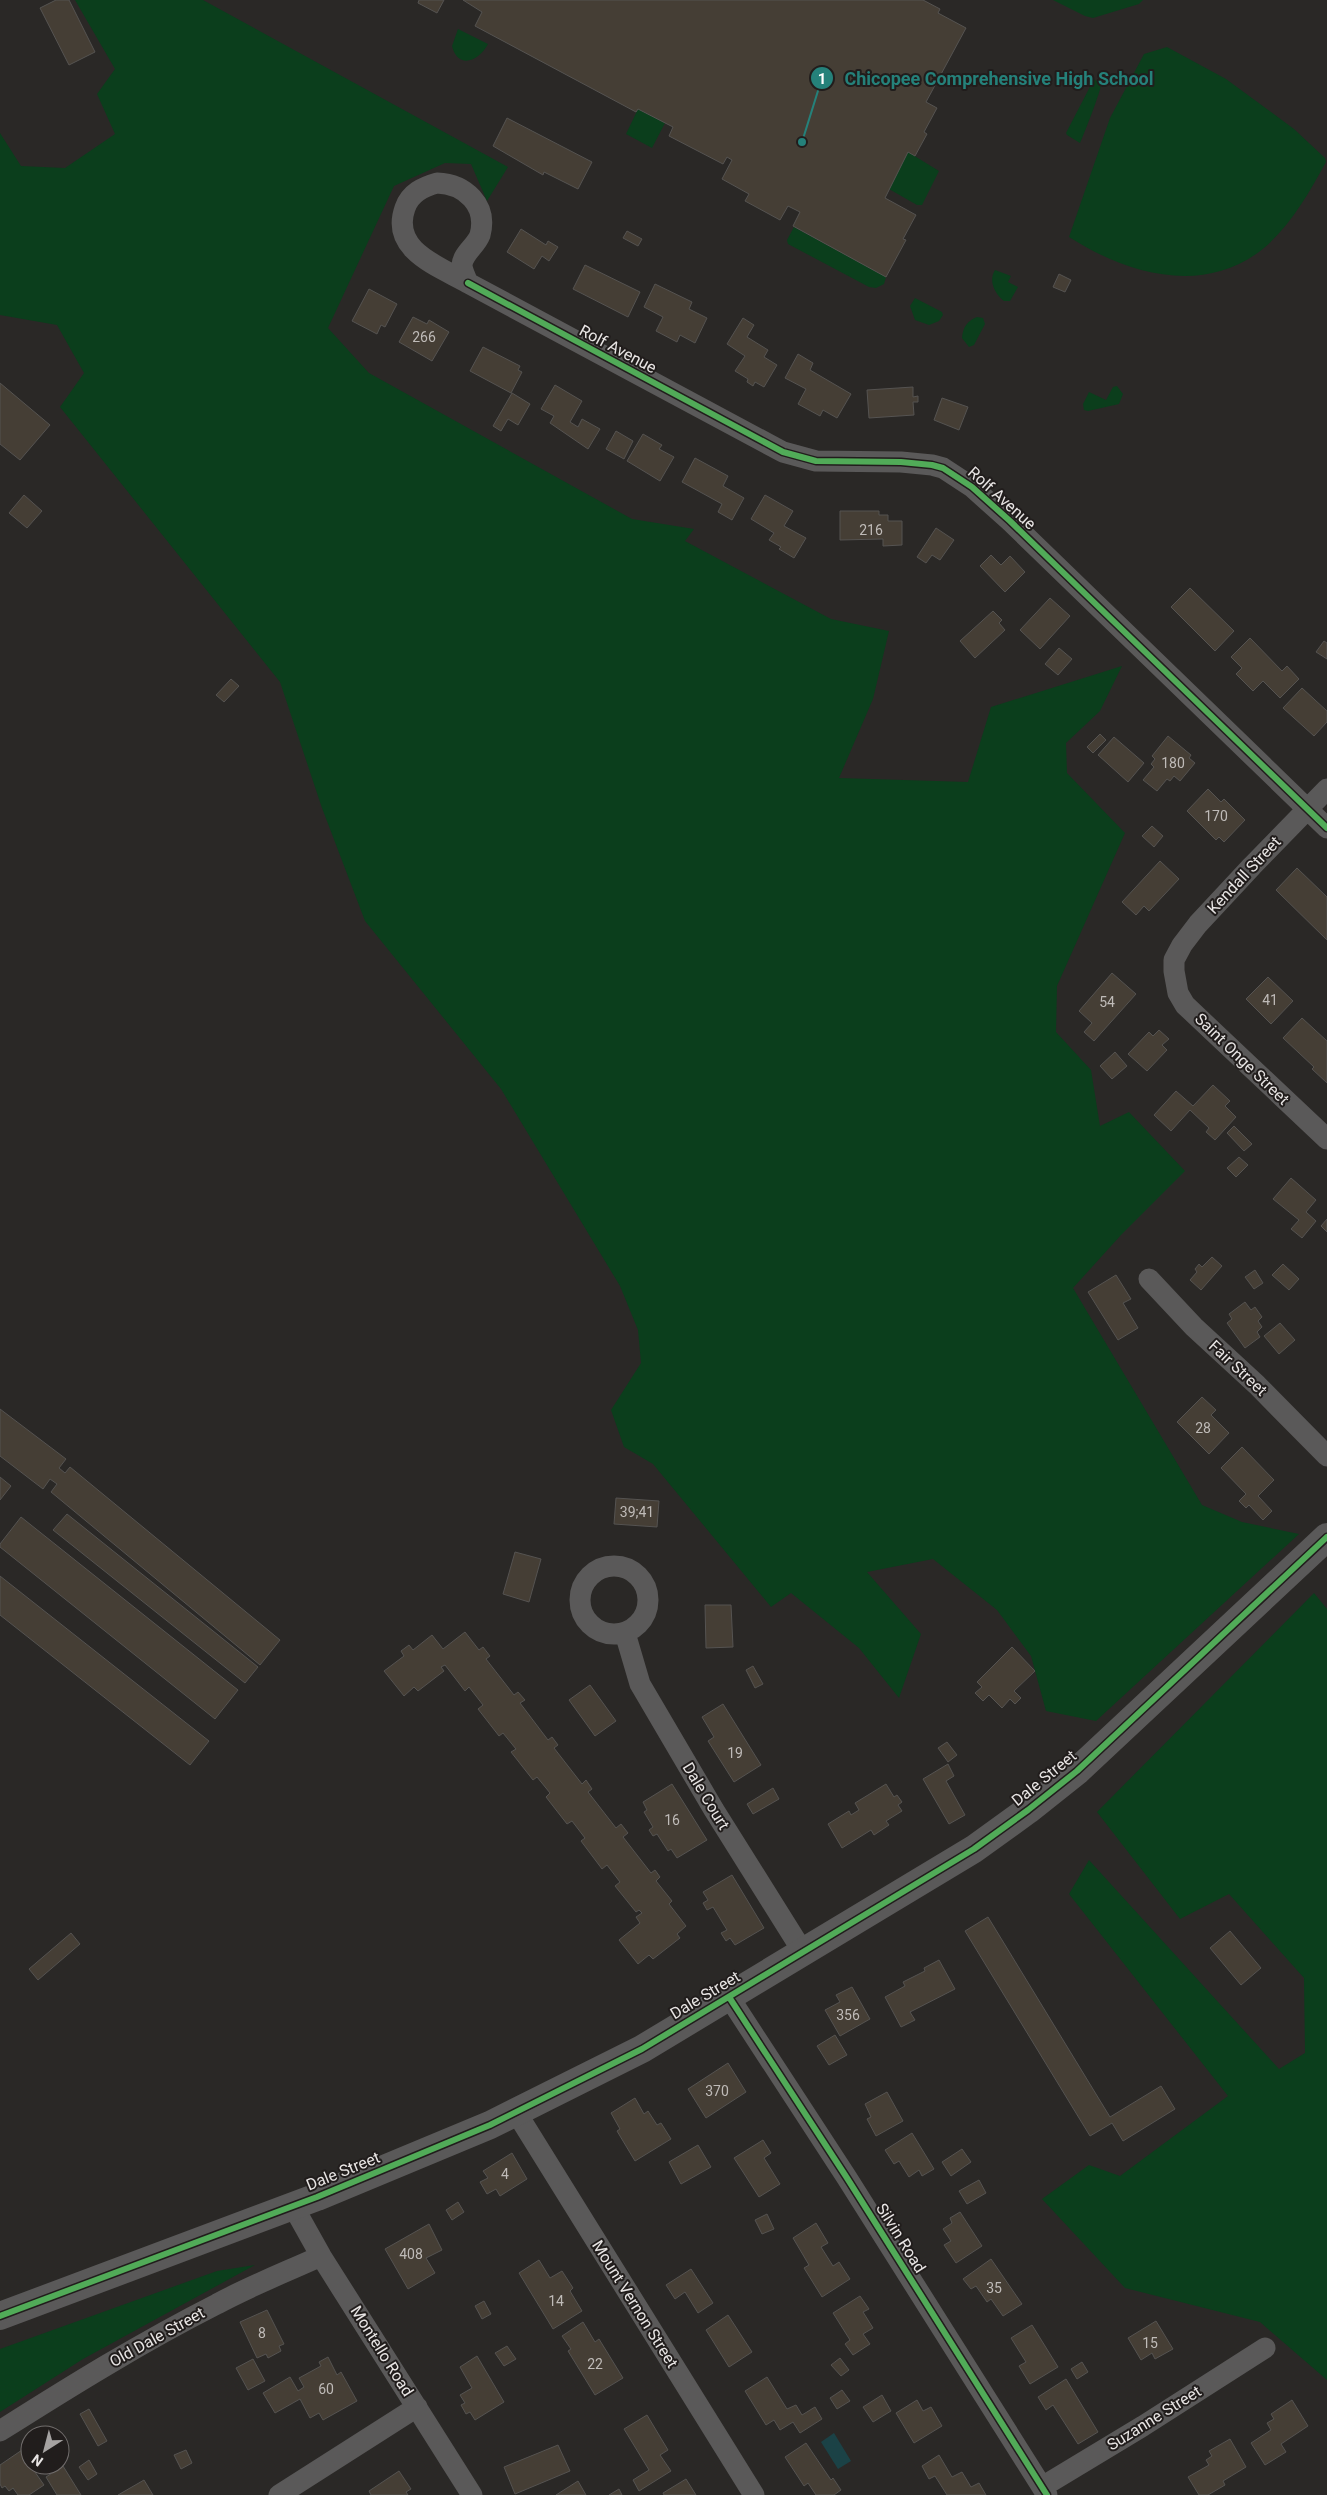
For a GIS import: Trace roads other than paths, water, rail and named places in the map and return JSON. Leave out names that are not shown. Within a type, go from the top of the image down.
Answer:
[{"type":"street","name":"Rolf Avenue","points":[[468,283],[462,266],[465,255],[479,236],[481,222],[479,209],[473,198],[457,186],[438,183],[425,186],[414,193],[404,210],[402,229],[406,241],[414,251],[425,259],[468,283],[783,452],[816,461],[932,465],[958,476],[1010,521],[1327,828]]},
{"type":"street","name":"Kendall Street","points":[[1174,970],[1178,953],[1198,924],[1327,788]]},
{"type":"street","name":"Saint Onge Street","points":[[1174,970],[1178,993],[1185,1005],[1327,1139]]},
{"type":"street","name":"Fair Street","points":[[1149,1279],[1194,1327],[1257,1385],[1327,1456]]},
{"type":"street","name":"Dale Street","points":[[0,2316],[107,2278],[293,2206],[490,2125],[642,2049],[979,1845],[1077,1772],[1327,1537]]},
{"type":"street","name":"Dale Court","points":[[625,1633],[640,1684],[714,1810],[803,1952]]},
{"type":"street","name":"Silvin Road","points":[[729,1997],[847,2178],[1044,2491]]},
{"type":"street","name":"Mount Vernon Street","points":[[516,2112],[754,2495]]},
{"type":"street","name":"Montello Road","points":[[293,2206],[321,2256],[472,2495]]},
{"type":"street","name":"Old Dale Street","points":[[0,2431],[106,2364],[193,2317],[321,2256]]},
{"type":"street","name":"Suzanne Street","points":[[1044,2491],[1265,2348]]},
{"type":"street","points":[[280,2495],[417,2407]]},
{"type":"water","points":[[834,2433],[851,2461],[838,2469],[821,2442]]},
{"type":"place","name":"Chicopee Comprehensive High School","points":[[802,142]]}]
